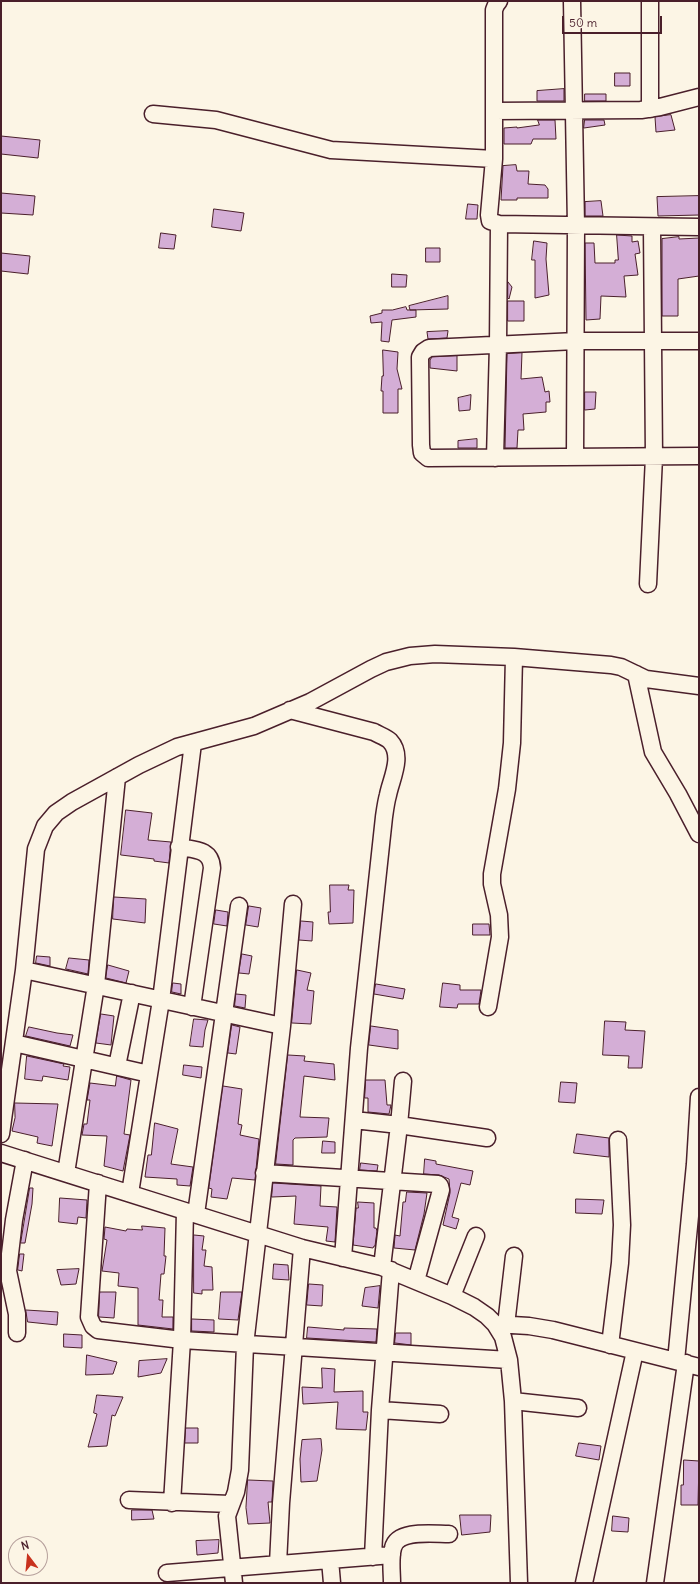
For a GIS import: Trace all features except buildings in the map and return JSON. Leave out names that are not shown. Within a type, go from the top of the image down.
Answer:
[{"type":"street","points":[[499,1],[494,10],[494,159],[489,215],[492,222],[499,224],[576,226],[699,227]]},
{"type":"street","points":[[572,1],[576,226],[574,457]]},
{"type":"street","points":[[650,1],[650,109]]},
{"type":"street","points":[[494,111],[650,109],[699,97]]},
{"type":"street","points":[[153,114],[216,120],[331,150],[494,159]]},
{"type":"street","points":[[495,458],[499,224]]},
{"type":"street","points":[[648,584],[654,457],[652,227]]},
{"type":"street","points":[[699,341],[576,341],[429,348],[423,352],[420,357],[421,445],[422,453],[428,458],[699,456]]},
{"type":"street","points":[[1,1134],[24,970],[36,849],[45,826],[56,813],[72,802],[117,777],[177,747],[254,726],[310,702],[386,662],[410,656],[435,654],[514,657],[611,665],[646,679],[699,686]]},
{"type":"street","points":[[488,1006],[500,936],[499,915],[492,884],[492,874],[508,782],[512,743],[514,657]]},
{"type":"street","points":[[636,674],[653,752],[678,794],[699,834]]},
{"type":"street","points":[[290,710],[374,732],[390,740],[394,746],[397,765],[388,795],[384,817],[359,1048],[343,1258]]},
{"type":"street","points":[[130,1193],[160,1000],[193,742]]},
{"type":"street","points":[[66,1173],[83,1058],[96,985],[117,777]]},
{"type":"street","points":[[179,847],[201,851],[210,856],[212,861],[192,1007]]},
{"type":"street","points":[[233,1576],[227,1521],[230,1504],[236,1492],[240,1470],[246,1345],[257,1234],[282,1026],[293,904]]},
{"type":"street","points":[[172,1503],[190,1212],[225,1014],[239,906]]},
{"type":"street","points":[[24,970],[282,1026]]},
{"type":"street","points":[[117,1066],[132,993]]},
{"type":"street","points":[[14,1043],[149,1074]]},
{"type":"street","points":[[372,1557],[384,1352],[386,1269],[403,1081]]},
{"type":"street","points":[[655,1583],[687,1364],[699,1097]]},
{"type":"street","points":[[354,1120],[487,1138]]},
{"type":"street","points":[[610,1345],[620,1263],[622,1224],[618,1140]]},
{"type":"street","points":[[1,1153],[302,1248],[386,1269],[452,1296],[474,1307],[501,1324],[552,1330],[687,1364]]},
{"type":"street","points":[[17,1333],[17,1314],[8,1271],[14,1220],[25,1160]]},
{"type":"street","points":[[264,1173],[434,1182],[440,1186],[441,1190],[416,1281]]},
{"type":"street","points":[[98,1183],[89,1317],[93,1326],[98,1330],[182,1340],[246,1345],[509,1360]]},
{"type":"street","points":[[452,1296],[476,1236]]},
{"type":"street","points":[[278,1564],[281,1503],[295,1348],[302,1248]]},
{"type":"street","points":[[514,1256],[501,1324],[509,1360],[513,1401],[519,1583]]},
{"type":"street","points":[[584,1583],[635,1351]]},
{"type":"street","points":[[513,1401],[578,1408]]},
{"type":"street","points":[[380,1410],[440,1414]]},
{"type":"street","points":[[129,1500],[172,1503],[230,1504]]},
{"type":"street","points":[[392,1583],[392,1555],[394,1545],[397,1540],[403,1536],[449,1534]]},
{"type":"street","points":[[167,1573],[233,1576],[278,1564],[392,1555]]},
{"type":"street","points":[[330,1560],[332,1583]]}]
